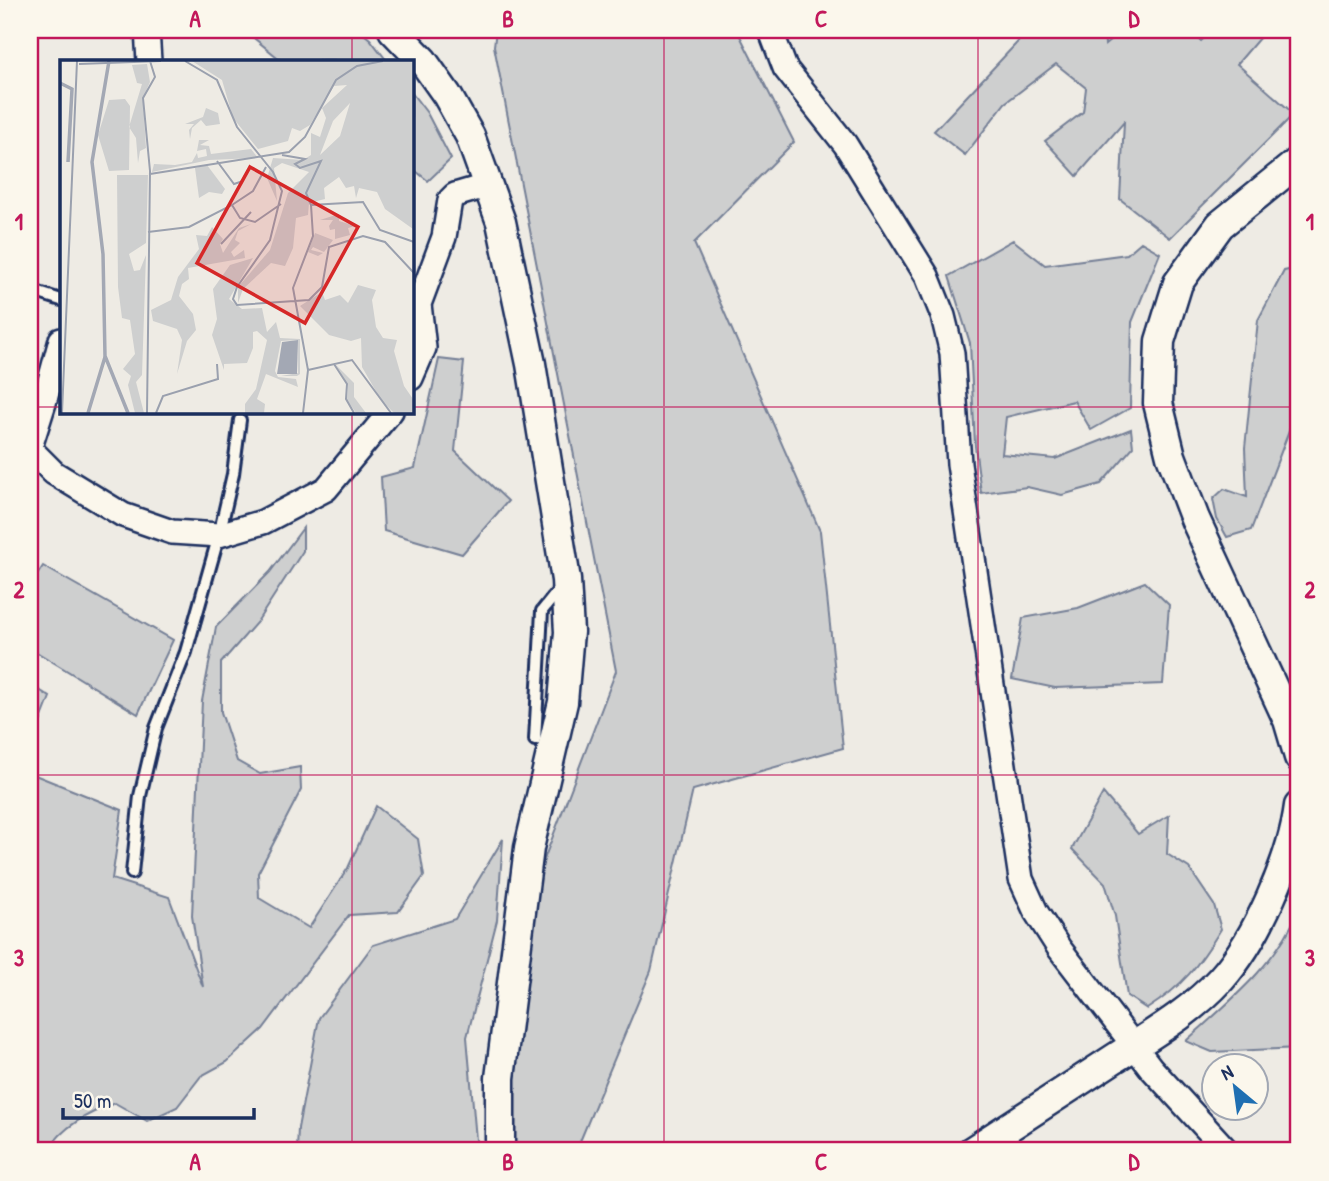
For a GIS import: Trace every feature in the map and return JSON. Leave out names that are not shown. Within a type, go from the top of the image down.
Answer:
[{"type":"street","points":[[147,30],[149,60]]},
{"type":"street","points":[[393,30],[423,61],[447,95],[470,136],[489,185],[510,257],[531,363],[566,580],[569,632],[563,702],[529,848],[500,1078],[500,1151]]},
{"type":"street","points":[[767,31],[785,68],[845,145],[927,276],[943,316],[952,353],[959,464],[1021,879],[1036,912],[1059,948],[1151,1068],[1227,1151]]},
{"type":"street","points":[[1299,161],[1220,225],[1178,283],[1160,341],[1158,403],[1171,456],[1195,519],[1288,720],[1299,757]]},
{"type":"street","points":[[413,373],[424,348],[419,304],[444,237],[450,200],[454,195],[489,185]]},
{"type":"street","points":[[60,344],[30,448],[54,473],[123,515],[172,532],[219,535],[263,522],[326,489],[389,413]]},
{"type":"street","points":[[972,1151],[1190,1010],[1223,978],[1247,943],[1283,870],[1297,825],[1299,806]]},
{"type":"lane","points":[[30,290],[60,300]]},
{"type":"lane","points":[[132,873],[141,796],[156,728],[187,652],[219,535],[233,474],[240,420]]},
{"type":"lane","points":[[535,740],[542,611],[566,580]]},
{"type":"shaded area","points":[[244,30],[359,30],[386,60],[281,60]]},
{"type":"shaded area","points":[[496,30],[737,30],[794,142],[694,243],[820,531],[843,748],[693,790],[651,971],[576,1151],[512,1151],[512,959],[545,857],[616,671],[494,46]]},
{"type":"shaded area","points":[[1029,30],[1104,30],[1105,45],[1123,30],[1185,30],[1201,41],[1213,30],[1266,30],[1237,64],[1294,114],[1170,238],[1120,199],[1124,122],[1077,176],[1045,141],[1083,112],[1086,88],[1056,64],[1005,103],[965,155],[934,131]]},
{"type":"shaded area","points":[[413,95],[427,113],[451,159],[428,181],[413,169]]},
{"type":"shaded area","points":[[1013,240],[1045,265],[1127,254],[1141,242],[1160,253],[1132,322],[1130,408],[1091,430],[1074,401],[1006,417],[1002,454],[1055,459],[1131,429],[1133,447],[1101,484],[1062,495],[1027,487],[981,493],[975,446],[970,343],[949,276]]},
{"type":"shaded area","points":[[1299,268],[1299,405],[1251,530],[1227,537],[1217,519],[1213,499],[1224,489],[1247,497],[1245,448],[1258,320],[1284,271]]},
{"type":"shaded area","points":[[439,359],[464,362],[455,451],[508,501],[462,554],[384,531],[381,477],[415,468]]},
{"type":"shaded area","points":[[303,528],[303,551],[257,622],[221,663],[221,712],[237,761],[260,774],[300,767],[301,790],[258,873],[259,898],[309,928],[348,868],[376,806],[418,839],[424,876],[398,912],[349,915],[263,1029],[227,1062],[201,1076],[177,1107],[147,1121],[115,1103],[68,1127],[48,1151],[30,1151],[30,773],[122,810],[112,879],[169,897],[203,987],[192,916],[202,701],[216,627],[270,572]]},
{"type":"shaded area","points":[[43,566],[173,640],[138,714],[30,648],[30,586]]},
{"type":"shaded area","points":[[1145,582],[1169,605],[1163,684],[1055,688],[1012,679],[1023,618],[1078,608]]},
{"type":"shaded area","points":[[30,684],[50,697],[35,735],[30,735]]},
{"type":"shaded area","points":[[1103,793],[1138,834],[1169,815],[1167,854],[1189,868],[1214,905],[1221,929],[1189,974],[1171,992],[1147,1009],[1127,996],[1115,916],[1105,883],[1072,849]]},
{"type":"shaded area","points":[[503,839],[497,920],[467,1037],[477,1151],[297,1151],[298,1128],[319,1018],[373,945],[455,919]]},
{"type":"shaded area","points":[[1299,909],[1299,1048],[1212,1052],[1186,1041],[1251,981],[1279,947]]}]
